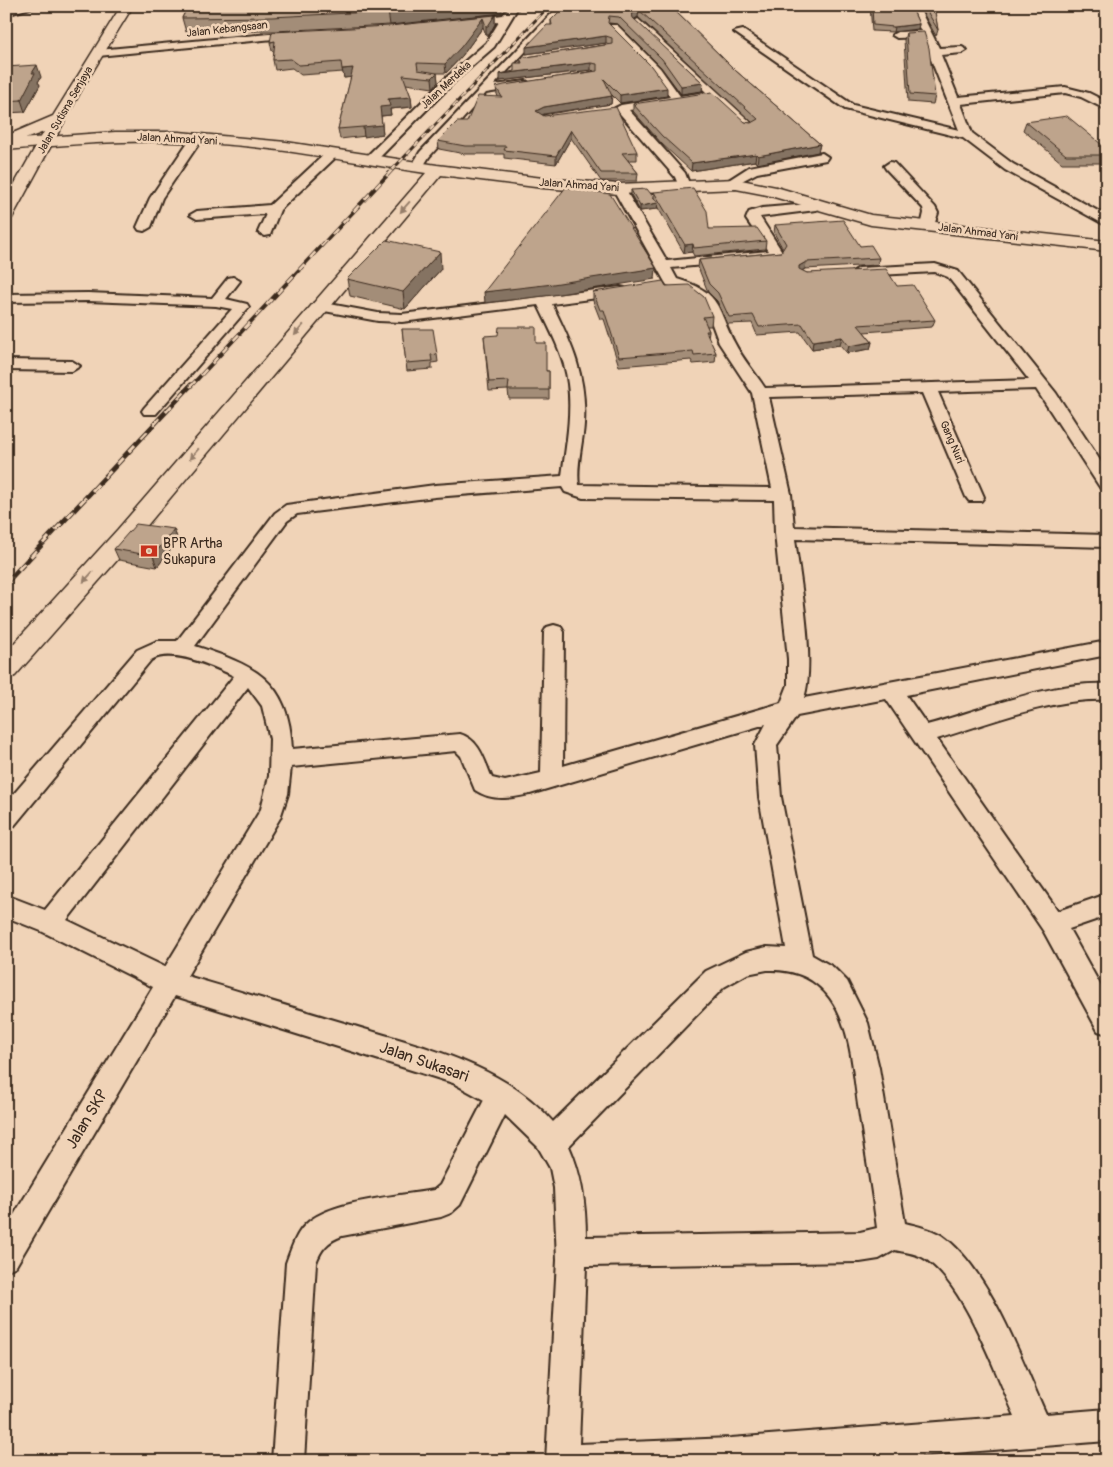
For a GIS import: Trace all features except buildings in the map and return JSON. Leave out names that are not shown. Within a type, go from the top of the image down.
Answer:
[{"type":"street","points":[[6,12],[32,6]]},
{"type":"street","name":"Jalan Sutisna Senjaya","points":[[6,214],[60,118],[127,6]]},
{"type":"street","name":"Jalan Merdeka","points":[[378,160],[452,78],[490,45],[513,6]]},
{"type":"street","points":[[913,6],[928,34],[933,52],[967,135]]},
{"type":"street","points":[[6,669],[126,535],[320,306],[427,169],[424,155],[483,90],[561,11],[580,9],[594,11]]},
{"type":"street","points":[[456,23],[507,18]]},
{"type":"street","points":[[638,22],[749,126]]},
{"type":"street","points":[[613,27],[656,70],[677,100]]},
{"type":"street","points":[[739,32],[849,107],[967,135],[1009,167],[1107,222]]},
{"type":"street","name":"Jalan Kebangsaan","points":[[98,53],[262,43],[308,34]]},
{"type":"street","points":[[897,35],[928,34]]},
{"type":"street","points":[[933,52],[962,50]]},
{"type":"street","points":[[512,60],[530,58]]},
{"type":"street","points":[[436,77],[452,78]]},
{"type":"street","points":[[483,90],[535,83]]},
{"type":"street","points":[[954,101],[1066,90],[1085,95],[1107,107]]},
{"type":"street","points":[[684,186],[681,176],[616,109],[715,94]]},
{"type":"street","points":[[6,143],[60,118]]},
{"type":"street","name":"Jalan Ahmad Yani","points":[[6,143],[132,137],[196,138],[332,154],[427,169],[543,183],[619,189],[730,183],[755,187],[816,206],[871,220],[1107,246]]},
{"type":"street","points":[[144,227],[156,198],[196,138]]},
{"type":"street","points":[[265,232],[274,210],[332,154]]},
{"type":"street","points":[[730,183],[753,170],[822,157]]},
{"type":"street","points":[[11,160],[25,180]]},
{"type":"street","points":[[890,166],[928,207],[931,212],[928,226]]},
{"type":"street","points":[[619,189],[664,277],[692,288],[712,303],[727,343],[760,393],[782,494],[784,533],[798,659],[798,685],[790,709],[770,735],[766,745],[767,759],[770,797],[801,962]]},
{"type":"street","points":[[664,277],[774,256],[776,253],[753,219],[754,214],[816,206]]},
{"type":"street","points":[[196,215],[274,210]]},
{"type":"street","points":[[844,273],[935,268],[948,271],[1041,384],[1107,485]]},
{"type":"street","points":[[216,302],[233,281]]},
{"type":"street","points":[[320,306],[392,319],[544,302],[638,288]]},
{"type":"street","points":[[6,298],[88,297],[216,302],[242,307],[150,411]]},
{"type":"street","points":[[544,302],[563,344],[576,382],[576,421],[570,481],[571,488],[583,492],[782,494]]},
{"type":"street","points":[[6,365],[72,366]]},
{"type":"street","points":[[760,393],[1041,384]]},
{"type":"street","name":"Gang Nuri","points":[[928,388],[975,497]]},
{"type":"street","points":[[182,648],[281,516],[292,509],[435,491],[570,481]]},
{"type":"street","points":[[784,533],[1107,541]]},
{"type":"street","points":[[552,778],[554,632]]},
{"type":"street","points":[[6,819],[144,654],[160,648],[182,648],[247,674],[50,923]]},
{"type":"street","points":[[282,759],[460,742],[470,751],[477,774],[486,787],[499,790],[514,788],[790,709],[1107,648]]},
{"type":"street","name":"Jalan SKP","points":[[6,1256],[168,982],[272,811],[282,759],[280,730],[274,708],[260,687],[247,674]]},
{"type":"street","points":[[891,690],[1053,924],[1107,1022]]},
{"type":"street","points":[[923,735],[1068,695],[1096,690],[1107,692]]},
{"type":"street","points":[[1053,924],[1107,905]]},
{"type":"street","name":"Jalan Sukasari","points":[[6,906],[50,923],[168,982],[458,1071],[520,1108],[558,1152],[566,1174],[571,1213],[572,1252],[562,1461]]},
{"type":"street","points":[[552,1143],[715,979],[740,964],[756,960],[778,958],[801,962],[820,972],[836,987],[847,1004],[855,1026],[865,1058],[885,1173],[892,1234]]},
{"type":"street","points":[[288,1461],[301,1263],[307,1246],[316,1234],[332,1223],[441,1203],[450,1195],[501,1095]]},
{"type":"street","points":[[572,1252],[860,1247],[879,1244],[892,1234]]},
{"type":"street","points":[[892,1234],[930,1245],[958,1269],[980,1305],[1037,1430]]},
{"type":"street","points":[[562,1461],[732,1457],[898,1450],[1037,1430],[1107,1425]]},
{"type":"railway","points":[[392,170],[549,6]]},
{"type":"railway","points":[[190,387],[393,169]]},
{"type":"railway","points":[[6,583],[191,385]]},
{"type":"place","name":"BPR Artha Sukapura","points":[[149,551]]}]
